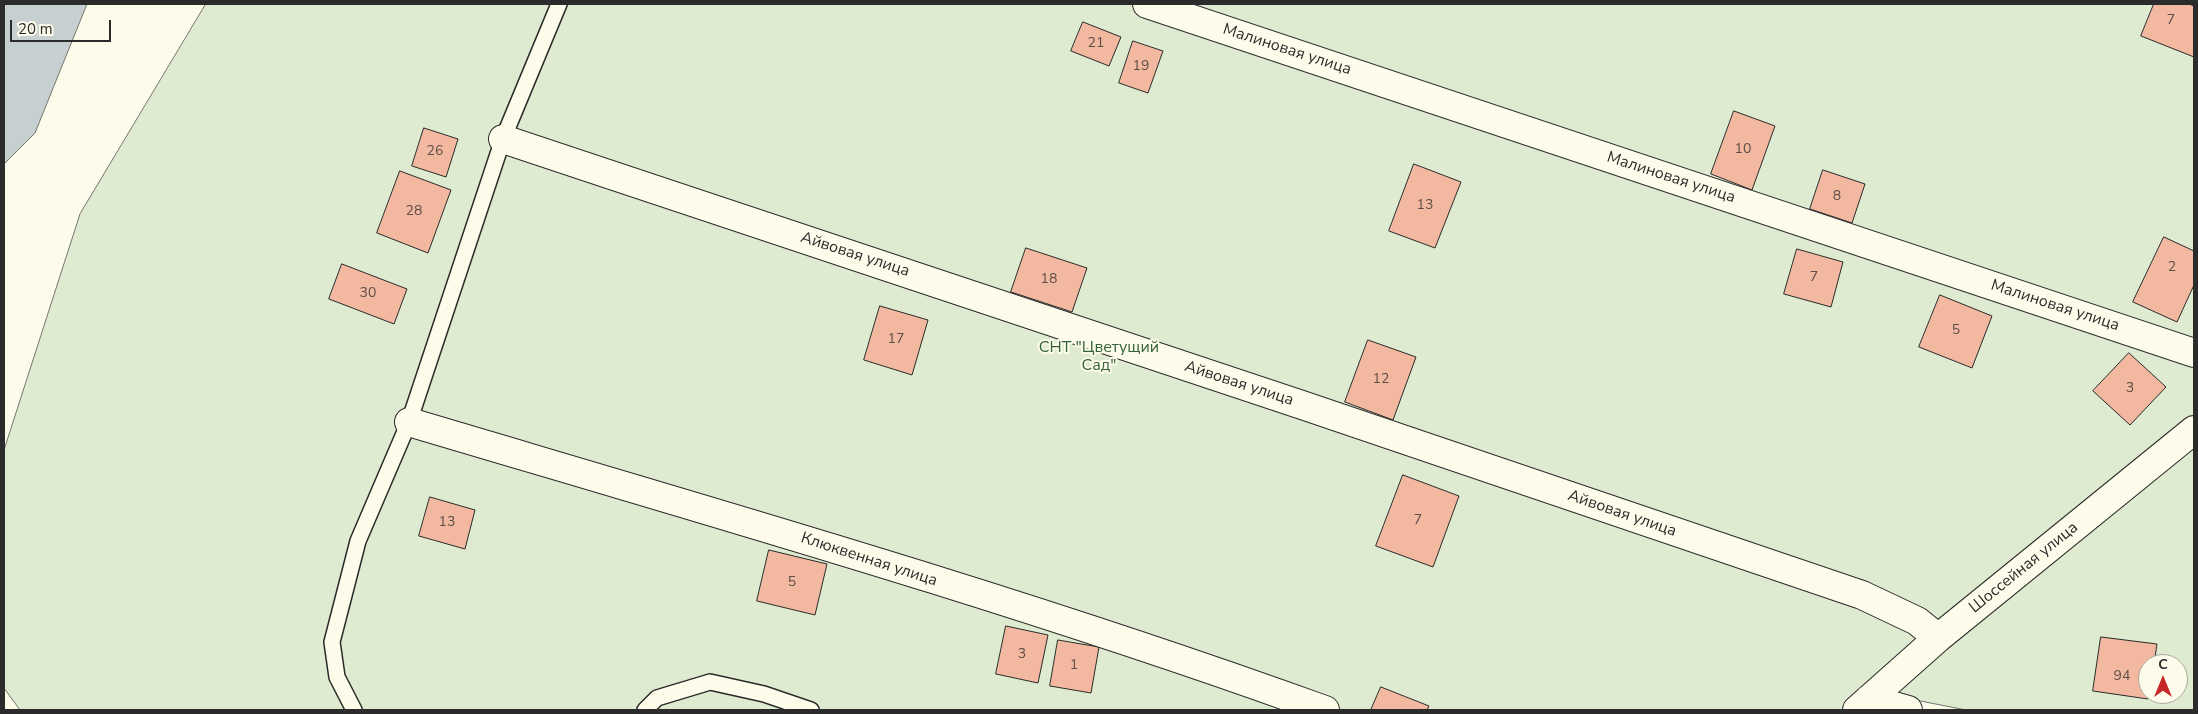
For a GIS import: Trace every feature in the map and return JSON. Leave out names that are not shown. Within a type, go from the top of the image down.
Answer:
[{"type":"street","name":"Малиновая улица","points":[[1147,4],[2194,353]]},
{"type":"street","name":"Айвовая улица","points":[[503,139],[1296,403],[1862,595],[1917,621],[1938,638]]},
{"type":"street","name":"Клюквенная улица","points":[[408,422],[806,540],[1195,663],[1325,710]]},
{"type":"street","name":"Шоссейная улица","points":[[1863,705],[1938,638],[2194,430]]},
{"type":"street","points":[[1863,705],[1908,710]]},
{"type":"lane","points":[[354,710],[337,676],[332,642],[358,541],[408,422],[503,139],[559,4]]},
{"type":"lane","points":[[645,710],[657,698],[710,682],[764,694],[811,710]]},
{"type":"green space","name":"СНТ \"Цветущий Сад\"","points":[[206,4],[2194,4],[2194,710],[1966,710],[1895,696],[1878,710],[20,710],[4,688],[4,450],[80,214]]},
{"type":"shaded area","points":[[4,4],[87,4],[35,133],[4,164]]},
{"type":"building","points":[[2154,4],[2189,4],[2194,6],[2194,57],[2141,36]]},
{"type":"building","points":[[1083,22],[1121,37],[1109,66],[1071,51]]},
{"type":"building","points":[[1133,41],[1163,51],[1148,93],[1119,83]]},
{"type":"building","points":[[1734,111],[1775,126],[1752,190],[1711,174]]},
{"type":"building","points":[[424,128],[458,139],[446,177],[412,166]]},
{"type":"building","points":[[1414,164],[1461,182],[1435,248],[1389,231]]},
{"type":"building","points":[[1823,170],[1865,184],[1852,223],[1810,209]]},
{"type":"building","points":[[400,171],[451,190],[428,253],[377,233]]},
{"type":"building","points":[[2164,237],[2194,251],[2194,285],[2177,322],[2133,302]]},
{"type":"building","points":[[1026,248],[1087,268],[1072,312],[1011,292]]},
{"type":"building","points":[[1797,249],[1843,262],[1831,307],[1784,294]]},
{"type":"building","points":[[342,264],[407,289],[394,324],[329,299]]},
{"type":"building","points":[[1940,295],[1992,316],[1972,368],[1919,347]]},
{"type":"building","points":[[880,306],[928,320],[912,375],[864,360]]},
{"type":"building","points":[[1368,340],[1416,357],[1393,420],[1345,402]]},
{"type":"building","points":[[2129,353],[2166,387],[2130,425],[2093,391]]},
{"type":"building","points":[[1403,475],[1459,496],[1433,567],[1376,546]]},
{"type":"building","points":[[430,497],[475,510],[465,549],[419,536]]},
{"type":"building","points":[[769,550],[827,564],[815,615],[757,601]]},
{"type":"building","points":[[1006,626],[1048,635],[1038,683],[996,674]]},
{"type":"building","points":[[2101,637],[2157,644],[2156,654],[2138,654],[2138,698],[2093,691]]},
{"type":"building","points":[[1058,640],[1099,647],[1091,693],[1050,686]]},
{"type":"building","points":[[1381,687],[1429,706],[1427,710],[1371,710]]}]
